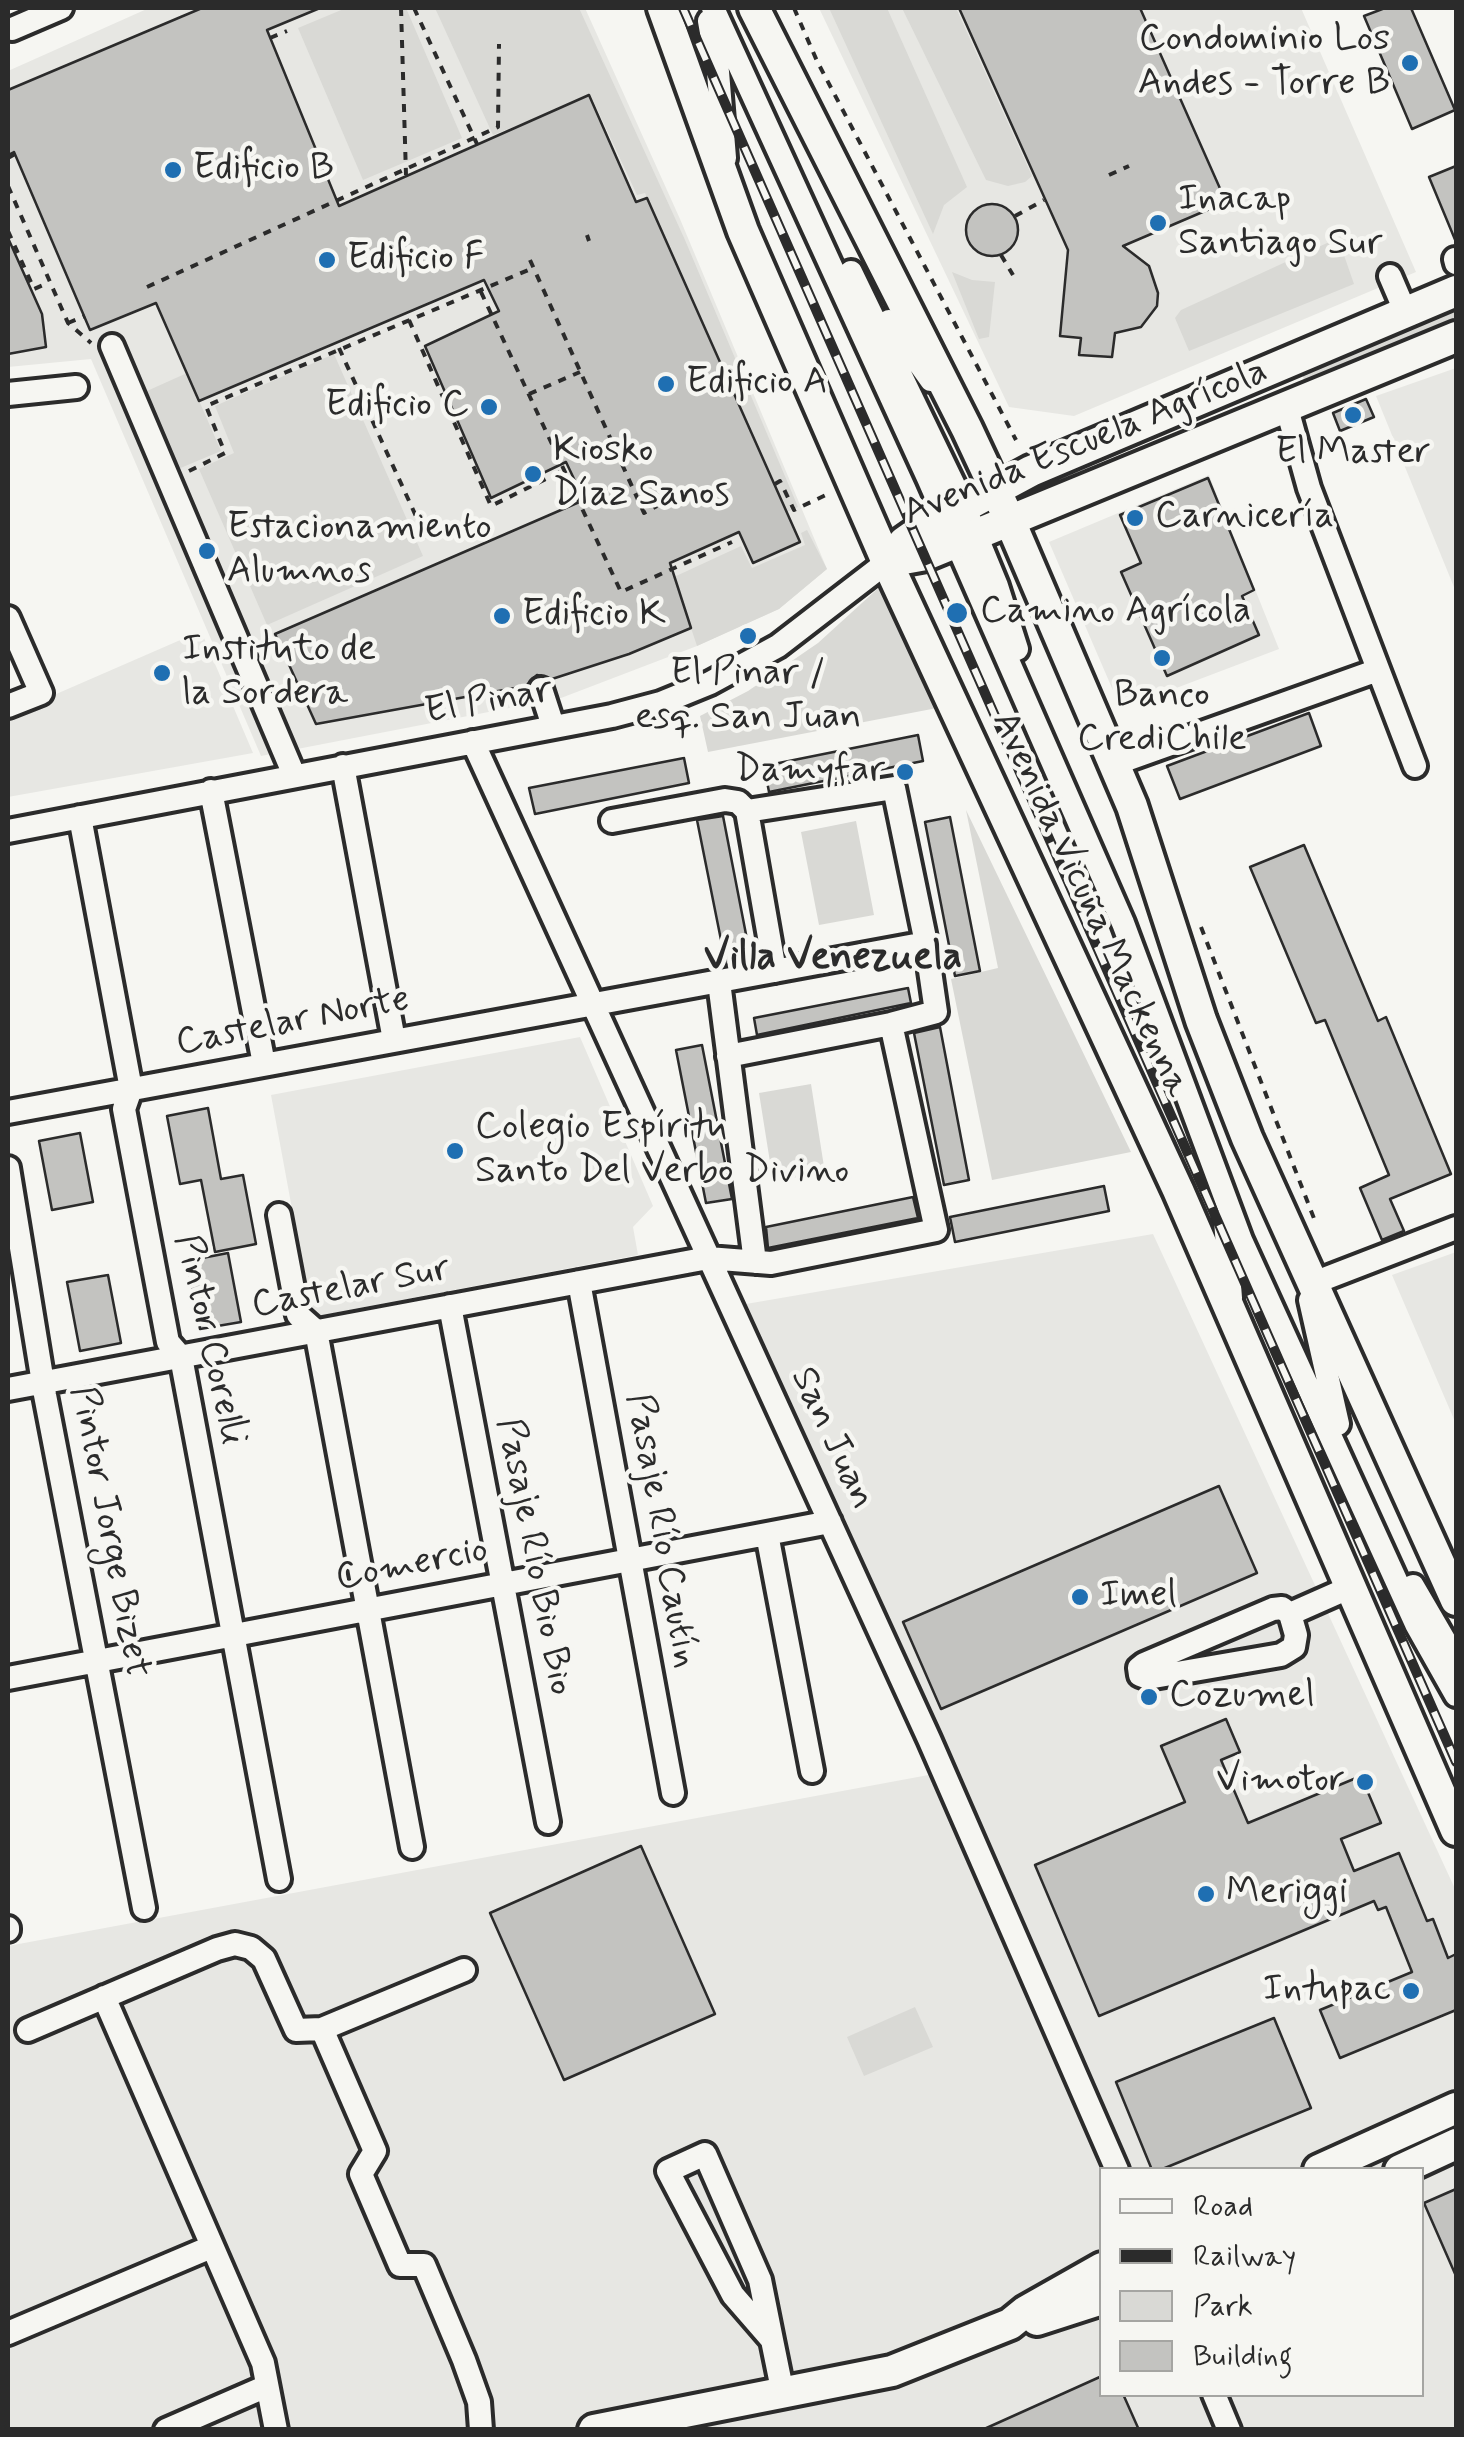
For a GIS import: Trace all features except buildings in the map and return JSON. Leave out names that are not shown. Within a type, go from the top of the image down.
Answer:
[{"type":"main road","name":"Avenida Vicuña Mackenna","points":[[663,8],[728,193],[887,562],[1232,1314],[1456,1830]]},
{"type":"main road","name":"Avenida Vicuña Mackenna","points":[[754,8],[967,428],[1010,521],[1116,764],[1201,1020],[1305,1271],[1456,1600]]},
{"type":"main road","name":"Avenida Escuela Agrícola","points":[[887,562],[914,559],[961,525],[994,489],[1456,290]]},
{"type":"main road","name":"Avenida Escuela Agrícola","points":[[961,525],[1010,521],[1456,337]]},
{"type":"main road","points":[[1284,361],[1286,405]]},
{"type":"main road","points":[[1326,2167],[1456,2108]]},
{"type":"main road","points":[[1406,2167],[1456,2144]]},
{"type":"main road","points":[[594,2430],[892,2372],[1010,2324],[1099,2270]]},
{"type":"main road","points":[[1010,2324],[1030,2322],[1099,2300]]},
{"type":"street","points":[[12,29],[61,8]]},
{"type":"street","points":[[709,8],[728,193]]},
{"type":"street","points":[[709,8],[961,525],[1137,956],[1223,1197],[1416,1624],[1456,1695]]},
{"type":"street","points":[[729,8],[1147,948],[1214,1139],[1338,1424],[1399,1560],[1456,1660]]},
{"type":"street","points":[[834,239],[901,340],[967,428]]},
{"type":"street","points":[[1390,276],[1405,311]]},
{"type":"street","points":[[112,346],[294,775]]},
{"type":"street","points":[[8,394],[76,387]]},
{"type":"street","points":[[1286,405],[1310,488],[1415,766]]},
{"type":"street","name":"El Pinar","points":[[8,831],[638,709],[710,684],[778,646],[887,562]]},
{"type":"street","points":[[8,618],[41,693],[8,706]]},
{"type":"street","points":[[1116,764],[1378,670]]},
{"type":"street","points":[[541,689],[552,726]]},
{"type":"street","name":"San Juan","points":[[472,742],[1002,1902],[1116,2167]]},
{"type":"street","points":[[343,766],[394,1040]]},
{"type":"street","points":[[728,1056],[936,1012],[926,942],[894,788],[747,811]]},
{"type":"street","points":[[212,791],[264,1064]]},
{"type":"street","points":[[612,821],[725,800],[738,802],[747,811],[775,972]]},
{"type":"street","name":"Pintor Corelli","points":[[80,817],[131,1089],[124,1109],[168,1342],[181,1356],[279,1879]]},
{"type":"street","name":"Castelar Norte","points":[[8,1112],[926,942]]},
{"type":"street","points":[[719,982],[755,1262]]},
{"type":"street","name":"Castelar Sur","points":[[8,1389],[708,1258],[770,1263],[936,1230],[892,1024]]},
{"type":"street","name":"Pintor Jorge Bizet","points":[[8,1168],[43,1382],[144,1908]]},
{"type":"street","points":[[1223,1197],[1232,1314]]},
{"type":"street","points":[[279,1215],[298,1315],[316,1331],[412,1847]]},
{"type":"street","points":[[1338,1424],[1305,1271],[1456,1228]]},
{"type":"street","name":"Pasaje Río Cautín","points":[[579,1282],[673,1793]]},
{"type":"street","name":"Pasaje Río Bio Bio","points":[[450,1306],[548,1822]]},
{"type":"street","name":"Comercio","points":[[8,1678],[830,1522]]},
{"type":"street","points":[[767,1534],[812,1771]]},
{"type":"street","points":[[1290,1614],[1351,1586]]},
{"type":"street","points":[[1282,1608],[1290,1614],[1296,1635],[1294,1648],[1281,1655],[1148,1678],[1140,1675],[1139,1668],[1144,1664],[1274,1609],[1282,1608]]},
{"type":"street","points":[[28,2030],[217,1948],[235,1944],[251,1948],[264,1959],[296,2030],[322,2029],[464,1970]]},
{"type":"street","points":[[104,1998],[263,2363],[276,2430]]},
{"type":"street","points":[[322,2029],[374,2151],[361,2174],[400,2265],[424,2266],[469,2374],[481,2430]]},
{"type":"street","points":[[772,2340],[733,2296],[668,2171],[706,2154],[760,2280],[783,2394]]},
{"type":"street","points":[[8,2333],[211,2247]]},
{"type":"street","points":[[166,2430],[267,2386]]},
{"type":"street","points":[[1215,2397],[1229,2430]]},
{"type":"path","points":[[401,8],[405,173]]},
{"type":"path","points":[[414,8],[476,142]]},
{"type":"path","points":[[794,8],[1016,440]]},
{"type":"path","points":[[270,38],[287,30]]},
{"type":"path","points":[[147,288],[476,142],[498,127],[499,44]]},
{"type":"path","points":[[8,158],[15,154]]},
{"type":"path","points":[[1109,175],[1129,166]]},
{"type":"path","points":[[8,186],[68,324],[92,343],[112,346]]},
{"type":"path","points":[[1014,216],[1044,200]]},
{"type":"path","points":[[8,231],[34,290],[50,282]]},
{"type":"path","points":[[1001,255],[1012,276]]},
{"type":"path","points":[[530,260],[644,513],[657,506]]},
{"type":"path","points":[[169,480],[225,453],[206,406],[533,268]]},
{"type":"path","points":[[458,291],[462,300]]},
{"type":"path","points":[[481,292],[620,592],[732,542]]},
{"type":"path","points":[[68,324],[85,316]]},
{"type":"path","points":[[409,320],[490,506],[564,470]]},
{"type":"path","points":[[339,348],[426,538]]},
{"type":"path","points":[[529,394],[580,372]]},
{"type":"path","points":[[774,484],[780,482],[794,510],[819,499]]},
{"type":"shaded area","points":[[149,8],[585,8],[680,219],[827,569],[779,609],[697,646],[561,698],[261,756],[91,359],[8,367],[8,71]]},
{"type":"shaded area","name":"Inacap Santiago Sur","points":[[819,8],[1301,8],[1416,272],[1074,416],[1009,407]]},
{"type":"shaded area","points":[[1456,368],[1456,592],[1376,396]]},
{"type":"shaded area","points":[[1209,475],[1279,649],[1121,709],[1049,542]]},
{"type":"shaded area","name":"Instituto de la Sordera","points":[[201,631],[253,753],[8,797],[8,715]]},
{"type":"shaded area","name":"Colegio Espíritu Santo Del Verbo Divino","points":[[580,1037],[653,1206],[633,1227],[638,1255],[312,1317],[271,1095]]},
{"type":"shaded area","points":[[1153,1234],[1456,1891],[1456,2429],[8,2430],[8,1946],[950,1771],[746,1304]]},
{"type":"shaded area","points":[[1456,1252],[1456,1424],[1392,1275]]},
{"type":"green space","points":[[346,8],[406,8],[462,138],[363,180],[298,28]]},
{"type":"green space","points":[[435,8],[579,8],[685,240],[798,507],[787,512],[645,193],[637,195],[591,96],[493,135]]},
{"type":"green space","points":[[829,8],[887,8],[967,187],[944,205],[933,234]]},
{"type":"green space","points":[[902,8],[956,8],[1032,176],[1025,182],[1008,186],[986,180]]},
{"type":"green space","points":[[1338,238],[1354,284],[1189,351],[1175,318],[1181,310]]},
{"type":"green space","points":[[952,272],[972,280],[995,282],[989,337],[979,339]]},
{"type":"green space","points":[[1456,306],[1456,323],[1310,382],[1304,381],[1302,371]]},
{"type":"green space","points":[[334,354],[423,556],[267,625],[199,469],[234,453],[215,406]]},
{"type":"green space","points":[[187,373],[221,451],[171,472],[138,395]]},
{"type":"green space","points":[[807,530],[827,569],[779,609],[697,646],[674,577],[741,546],[752,568],[805,545],[801,533]]},
{"type":"green space","points":[[885,582],[937,708],[708,752],[700,716],[748,691],[818,643]]},
{"type":"green space","points":[[966,810],[1131,1152],[992,1180],[951,979],[998,968]]},
{"type":"green space","points":[[856,821],[874,915],[819,925],[801,832]]},
{"type":"green space","points":[[811,1084],[825,1173],[773,1181],[759,1093]]},
{"type":"green space","points":[[915,2007],[933,2047],[864,2076],[847,2037]]},
{"type":"railway","points":[[683,8],[1456,1762]]},
{"type":"place","name":"Condominio Los Andes - Torre B","points":[[1410,63]]},
{"type":"place","name":"Edificio B","points":[[173,170]]},
{"type":"place","name":"Inacap Santiago Sur","points":[[1158,223]]},
{"type":"place","name":"Edificio F","points":[[327,260]]},
{"type":"place","name":"Edificio A","points":[[666,384]]},
{"type":"place","name":"Edificio C","points":[[489,407]]},
{"type":"place","name":"El Master","points":[[1353,415]]},
{"type":"place","name":"Kiosko Díaz Sanos","points":[[533,474]]},
{"type":"place","name":"Carnicería","points":[[1135,518]]},
{"type":"place","name":"Estacionamiento Alumnos","points":[[207,551]]},
{"type":"place","name":"Camino Agrícola","points":[[957,613]]},
{"type":"place","name":"Edificio K","points":[[502,616]]},
{"type":"place","name":"El Pinar / esq. San Juan","points":[[748,636]]},
{"type":"place","name":"Banco CrediChile","points":[[1162,658]]},
{"type":"place","name":"Instituto de la Sordera","points":[[162,673]]},
{"type":"place","name":"Damyfar","points":[[905,772]]},
{"type":"place","name":"Colegio Espíritu Santo Del Verbo Divino","points":[[455,1151]]},
{"type":"place","name":"Imel","points":[[1080,1597]]},
{"type":"place","name":"Cozumel","points":[[1149,1697]]},
{"type":"place","name":"Vimotor","points":[[1365,1782]]},
{"type":"place","name":"Meriggi","points":[[1206,1894]]},
{"type":"place","name":"Intupac","points":[[1411,1991]]},
{"type":"district","name":"Villa Venezuela","points":[[833,960]]}]
